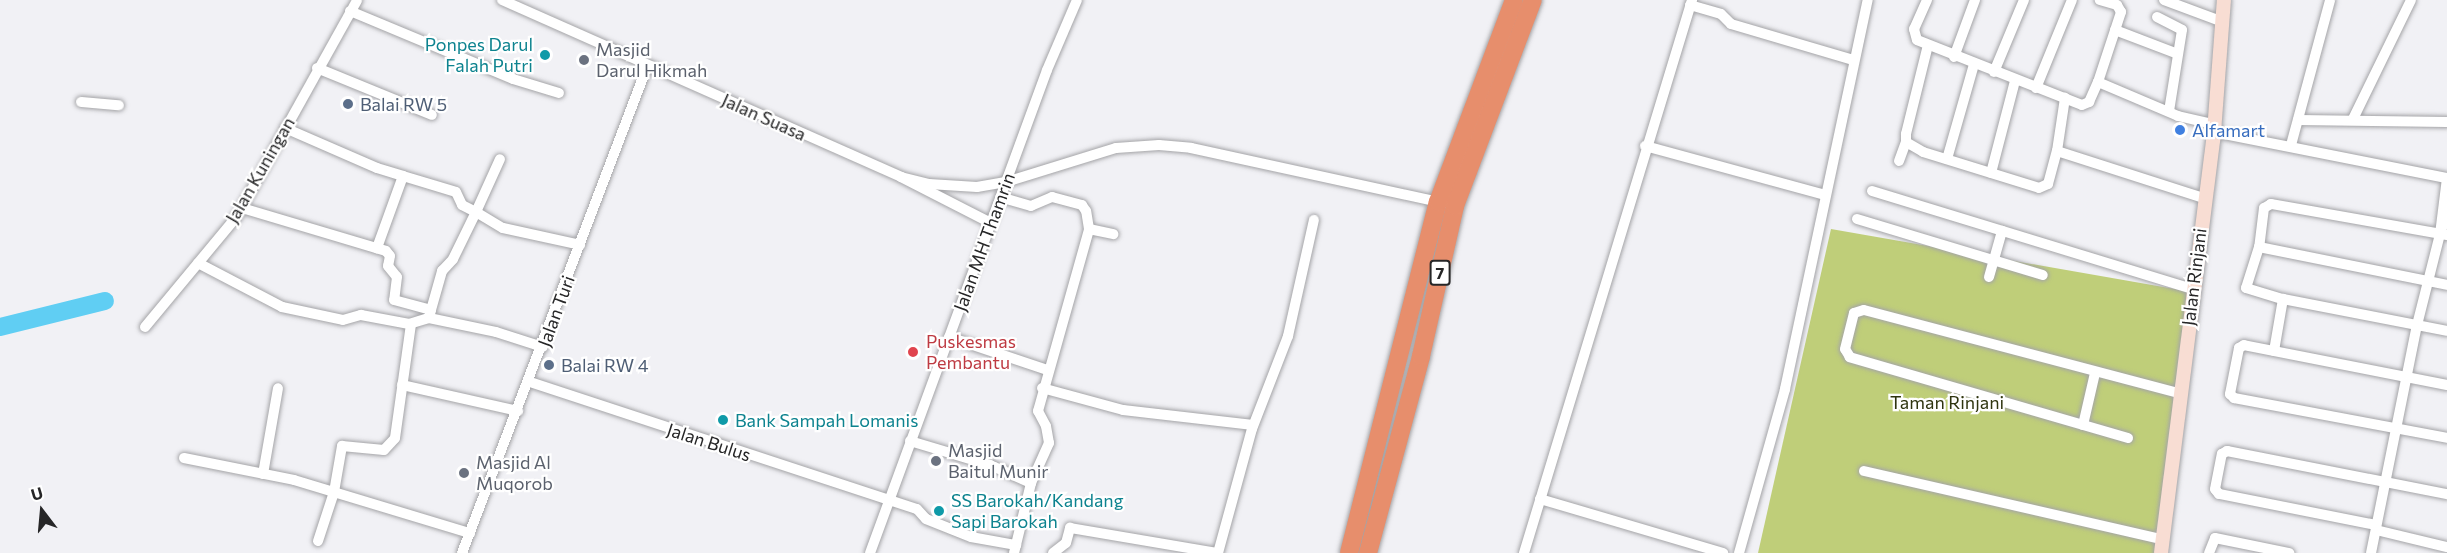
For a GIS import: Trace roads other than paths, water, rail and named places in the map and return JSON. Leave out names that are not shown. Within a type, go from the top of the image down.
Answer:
[{"type":"highway","name":"7","points":[[1360,549],[1421,356],[1446,204],[1514,0]]},
{"type":"highway","name":"7","points":[[1446,204],[1533,0]]},
{"type":"street","name":"Jalan Kuningan","points":[[145,327],[242,207],[317,68],[357,0]]},
{"type":"street","name":"Jalan Suasa","points":[[502,0],[648,67],[901,177],[991,223]]},
{"type":"street","name":"Jalan MH Thamrin","points":[[870,553],[1000,197],[1077,0]]},
{"type":"street","points":[[1739,553],[1785,389],[1853,60],[1868,0]]},
{"type":"street","points":[[1927,0],[1913,34],[1928,45],[2015,81],[2085,104],[2098,82],[2121,9],[2100,0]]},
{"type":"street","points":[[1954,57],[1975,0]]},
{"type":"street","points":[[1994,72],[2024,0]]},
{"type":"street","points":[[2036,88],[2072,0]]},
{"type":"street","points":[[2164,0],[2223,22]]},
{"type":"street","name":"Jalan Rinjani","points":[[2161,553],[2192,286],[2214,124],[2224,0]]},
{"type":"street","points":[[2291,145],[2330,0]]},
{"type":"street","points":[[2353,119],[2411,0]]},
{"type":"street","points":[[1524,553],[1645,146],[1691,3],[1721,14],[1731,24],[1853,60]]},
{"type":"street","points":[[350,11],[513,79],[559,93]]},
{"type":"street","points":[[2157,17],[2182,28],[2169,111]]},
{"type":"street","points":[[2115,30],[2178,54]]},
{"type":"street","points":[[1899,161],[1906,142],[1928,45]]},
{"type":"street","points":[[1947,159],[1974,64]]},
{"type":"street","name":"Jalan Turi","points":[[462,553],[530,382],[648,67]]},
{"type":"street","points":[[317,68],[432,115]]},
{"type":"street","points":[[1990,173],[2015,81]]},
{"type":"street","points":[[2098,82],[2169,111],[2214,124],[2291,145],[2447,178],[2444,234]]},
{"type":"street","points":[[1906,142],[1947,159],[2044,188],[2051,179],[2058,151],[2065,98]]},
{"type":"street","points":[[81,102],[119,105]]},
{"type":"street","points":[[2298,120],[2447,122]]},
{"type":"street","points":[[285,128],[403,176],[456,192],[462,205],[503,228],[580,245]]},
{"type":"street","points":[[901,177],[952,186],[1006,182],[1116,147],[1159,145],[1191,148],[1446,204]]},
{"type":"street","points":[[1645,146],[1825,195]]},
{"type":"street","points":[[2058,151],[2203,198]]},
{"type":"street","points":[[198,263],[282,307],[343,320],[361,315],[411,324],[430,314],[442,271],[453,260],[500,159]]},
{"type":"street","points":[[377,248],[403,176]]},
{"type":"street","points":[[1872,191],[2192,286]]},
{"type":"street","points":[[1000,197],[1027,206],[1052,197],[1082,205],[1089,230],[1042,387],[1038,417],[1047,426],[1050,440],[1031,483],[1018,550]]},
{"type":"street","points":[[2444,234],[2271,204],[2264,208],[2259,247],[2246,288],[2283,299],[2447,331]]},
{"type":"street","points":[[242,207],[377,248],[389,254],[388,266],[396,272],[394,300],[430,314],[543,347]]},
{"type":"street","points":[[2371,553],[2417,325],[2444,234],[2447,212]]},
{"type":"street","points":[[1857,219],[2043,275]]},
{"type":"street","points":[[1053,553],[1066,543],[1070,528],[1218,553],[1254,425],[1288,336],[1314,220]]},
{"type":"street","points":[[1089,230],[1113,234]]},
{"type":"street","points":[[1989,277],[2002,231]]},
{"type":"street","points":[[2259,247],[2447,285]]},
{"type":"street","points":[[2274,351],[2283,299]]},
{"type":"street","points":[[2128,438],[1850,357],[1845,349],[1854,313],[1864,310],[2181,394]]},
{"type":"street","points":[[318,541],[334,492],[342,446],[384,450],[391,446],[411,324]]},
{"type":"street","points":[[949,337],[1047,370]]},
{"type":"street","points":[[2447,385],[2240,346],[2231,397],[2447,438]]},
{"type":"street","points":[[2083,425],[2095,373]]},
{"type":"street","name":"Jalan Bulus","points":[[530,382],[888,501],[917,508],[926,519],[971,537],[1018,550]]},
{"type":"street","points":[[402,385],[518,411]]},
{"type":"street","points":[[1042,387],[1123,410],[1254,425]]},
{"type":"street","points":[[262,474],[278,388]]},
{"type":"street","points":[[910,441],[990,465],[1031,483]]},
{"type":"street","points":[[2447,494],[2386,480],[2227,451],[2222,454],[2216,489],[2219,494],[2376,527],[2447,547]]},
{"type":"street","points":[[184,458],[334,492],[470,533]]},
{"type":"street","points":[[1864,471],[2163,538]]},
{"type":"street","points":[[1540,499],[1723,553]]},
{"type":"street","points":[[2209,553],[2215,538],[2289,553]]},
{"type":"waterway","points":[[0,327],[105,301]]},
{"type":"place","name":"Ponpes Darul Falah Putri","points":[[545,55]]},
{"type":"place","name":"Masjid Darul Hikmah","points":[[584,60]]},
{"type":"place","name":"Balai RW 5","points":[[348,104]]},
{"type":"place","name":"Alfamart","points":[[2180,130]]},
{"type":"place","name":"Puskesmas Pembantu","points":[[913,352]]},
{"type":"place","name":"Balai RW 4","points":[[549,365]]},
{"type":"place","name":"Bank Sampah Lomanis","points":[[723,420]]},
{"type":"place","name":"Masjid Baitul Munir","points":[[936,461]]},
{"type":"place","name":"Masjid Al Muqorob","points":[[464,473]]},
{"type":"place","name":"SS Barokah/Kandang Sapi Barokah","points":[[939,511]]},
{"type":"park label","name":"Taman Rinjani","points":[[1947,402]]}]
